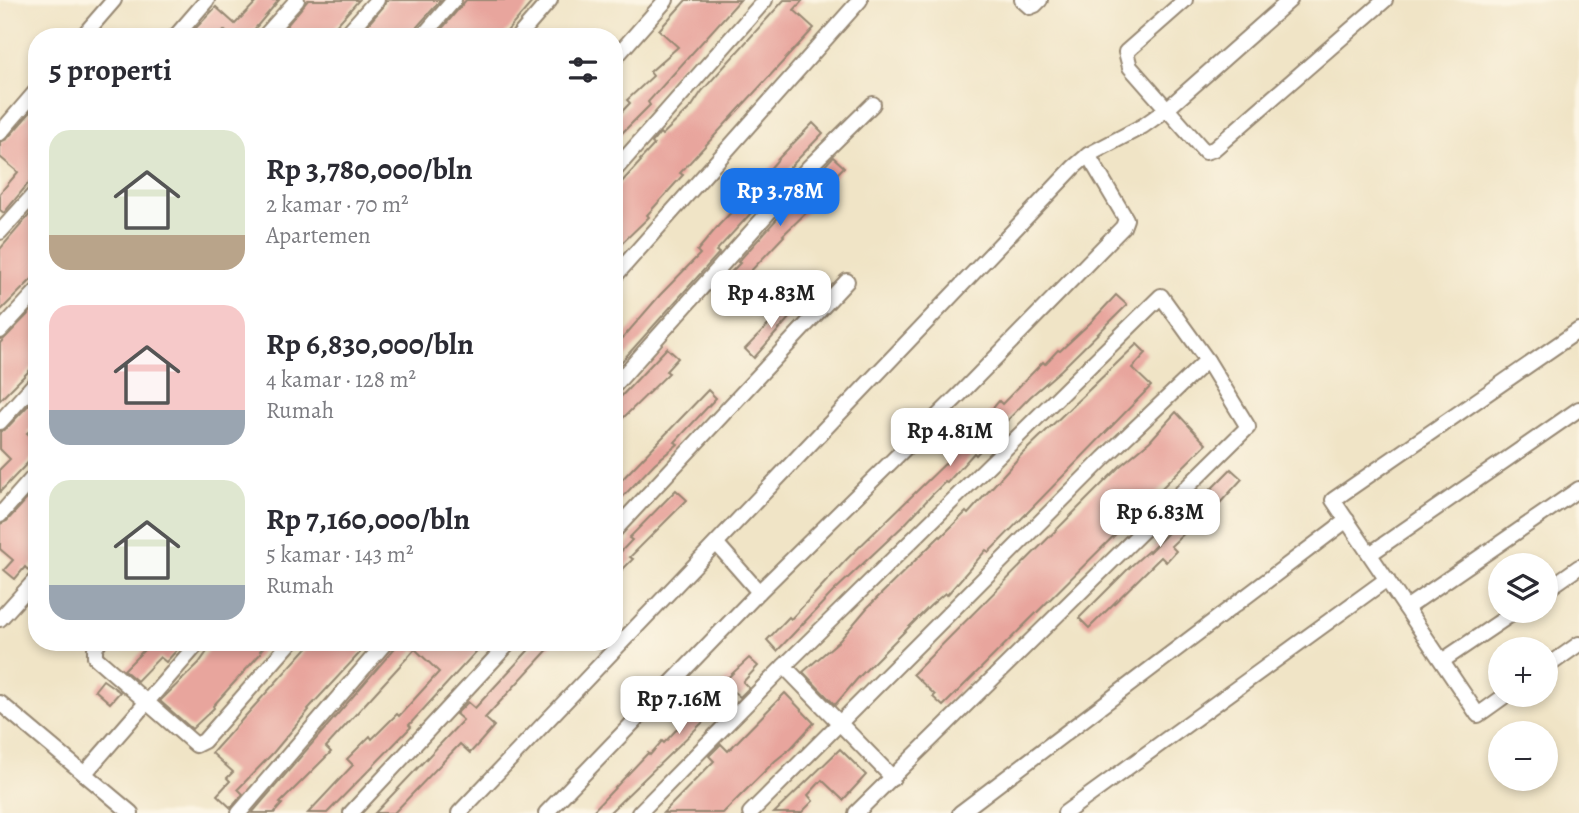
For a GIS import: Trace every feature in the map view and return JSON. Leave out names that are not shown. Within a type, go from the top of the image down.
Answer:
[{"type":"street","points":[[90,28],[114,0]]},
{"type":"street","points":[[182,28],[208,0]]},
{"type":"street","points":[[272,28],[297,0]]},
{"type":"street","points":[[352,28],[377,0]]},
{"type":"street","points":[[430,28],[454,0]]},
{"type":"street","points":[[526,28],[550,0]]},
{"type":"street","points":[[623,49],[666,0]]},
{"type":"street","points":[[623,162],[765,0]]},
{"type":"street","points":[[623,267],[860,0]]},
{"type":"street","points":[[1023,0],[1030,7],[1040,0]]},
{"type":"street","points":[[1185,0],[1126,52],[1130,67],[1205,152],[1211,151],[1385,0]]},
{"type":"street","points":[[623,642],[1074,167],[1088,155],[1143,126],[1167,109],[1290,0]]},
{"type":"street","points":[[0,133],[28,100]]},
{"type":"street","points":[[623,376],[809,167],[873,104]]},
{"type":"street","points":[[546,813],[759,592],[960,394],[1125,224],[1126,219],[1121,208],[1088,155]]},
{"type":"street","points":[[0,232],[28,201]]},
{"type":"street","points":[[623,521],[847,281]]},
{"type":"street","points":[[639,813],[784,666],[1161,296],[1207,360],[1248,427],[856,813]]},
{"type":"street","points":[[0,331],[28,301]]},
{"type":"street","points":[[1489,707],[1478,715],[1333,500],[1579,330]]},
{"type":"street","points":[[750,813],[1104,458],[1207,360]]},
{"type":"street","points":[[0,422],[28,391]]},
{"type":"street","points":[[1370,554],[1579,409]]},
{"type":"street","points":[[0,515],[28,483]]},
{"type":"street","points":[[1406,608],[1579,489]]},
{"type":"street","points":[[960,813],[1347,520]]},
{"type":"street","points":[[717,544],[759,592]]},
{"type":"street","points":[[1558,581],[1579,567]]},
{"type":"street","points":[[1065,813],[1387,579]]},
{"type":"street","points":[[0,620],[28,588]]},
{"type":"street","points":[[1442,661],[1498,623]]},
{"type":"street","points":[[1558,659],[1579,644]]},
{"type":"street","points":[[94,651],[95,657],[194,745],[198,745],[283,651]]},
{"type":"street","points":[[85,773],[191,651]]},
{"type":"street","points":[[239,813],[378,651]]},
{"type":"street","points":[[351,813],[502,651]]},
{"type":"street","points":[[458,813],[614,651]]},
{"type":"street","points":[[784,666],[893,778]]},
{"type":"street","points":[[0,704],[131,813]]},
{"type":"building","points":[[258,0],[279,0],[256,28],[196,28],[216,7],[235,24]]},
{"type":"building","points":[[308,0],[359,0],[334,28],[285,28]]},
{"type":"building","points":[[386,0],[441,0],[416,28],[365,28]]},
{"type":"building","points":[[466,0],[534,0],[510,28],[443,28]]},
{"type":"building","points":[[686,0],[740,0],[648,102],[650,105],[623,132],[623,110],[630,103],[627,100],[653,76],[650,72],[678,47],[659,30]]},
{"type":"building","points":[[784,0],[803,0],[794,10],[814,28],[680,173],[683,175],[647,215],[649,217],[623,242],[623,181],[654,145],[652,143],[660,133],[662,135],[692,106],[702,91]]},
{"type":"building","points":[[28,115],[28,184],[4,213],[0,210],[0,193],[18,172],[0,157],[0,142],[7,139]]},
{"type":"building","points":[[813,123],[823,133],[774,184],[776,186],[716,251],[719,253],[623,360],[623,338],[700,254],[697,251],[769,173],[780,157]]},
{"type":"building","points":[[833,157],[844,167],[809,210],[783,235],[727,300],[715,289]]},
{"type":"building","points":[[28,216],[28,283],[0,311],[0,249]]},
{"type":"building","points":[[1116,295],[1127,305],[1030,397],[998,430],[1000,432],[991,442],[990,440],[976,455],[974,453],[777,651],[767,640],[789,617],[791,619],[959,447],[961,449],[979,430],[976,428],[999,401],[1002,404],[1043,362],[1045,364],[1090,323]]},
{"type":"building","points":[[789,301],[797,309],[754,358],[745,349]]},
{"type":"building","points":[[28,314],[28,372],[0,400],[0,343]]},
{"type":"building","points":[[1137,344],[1146,353],[1132,368],[1151,386],[989,552],[986,550],[947,595],[945,593],[930,606],[858,678],[835,705],[803,672],[840,640],[867,608],[940,536],[966,512],[968,514],[1022,454]]},
{"type":"building","points":[[667,348],[678,358],[666,371],[669,373],[623,418],[623,394]]},
{"type":"building","points":[[708,390],[716,398],[675,442],[678,444],[655,463],[623,497],[623,479]]},
{"type":"building","points":[[28,406],[28,462],[0,492],[0,469],[10,459],[0,449],[0,432]]},
{"type":"building","points":[[1176,412],[1206,444],[943,706],[913,674],[1120,466],[1150,441]]},
{"type":"building","points":[[1231,469],[1242,479],[1219,504],[1217,502],[1171,546],[1176,551],[1166,562],[1161,557],[1089,628],[1079,618]]},
{"type":"building","points":[[676,490],[687,500],[630,557],[633,559],[623,569],[623,550],[632,540],[629,538]]},
{"type":"building","points":[[28,498],[28,570],[25,567],[15,579],[4,570],[13,560],[0,549],[0,524],[7,521]]},
{"type":"building","points":[[143,651],[176,651],[166,662],[160,657],[137,681],[124,670]]},
{"type":"building","points":[[208,651],[261,653],[214,708],[192,729],[160,701]]},
{"type":"building","points":[[304,651],[362,651],[238,789],[243,794],[231,808],[217,795],[230,781],[227,778],[233,772],[212,753]]},
{"type":"building","points":[[392,651],[413,651],[326,747],[331,752],[280,803],[282,804],[274,813],[252,813]]},
{"type":"building","points":[[417,651],[477,651],[409,725],[411,727],[327,813],[308,813],[353,765],[347,759],[370,736],[372,739],[397,714],[399,716],[439,672]]},
{"type":"building","points":[[528,651],[547,651],[485,718],[494,726],[470,753],[460,744],[394,813],[375,813],[463,720],[456,714],[468,702],[475,708]]},
{"type":"building","points":[[749,658],[758,666],[743,682],[749,688],[740,697],[734,692],[609,813],[591,813],[648,753],[650,755],[662,741],[664,743],[706,698]]},
{"type":"building","points":[[103,680],[120,692],[110,703],[95,690]]},
{"type":"building","points":[[785,693],[814,723],[791,748],[723,813],[663,813],[714,761],[709,756],[721,744],[728,751]]},
{"type":"building","points":[[840,749],[866,775],[843,800],[822,780],[808,795],[813,801],[801,813],[774,813]]}]
